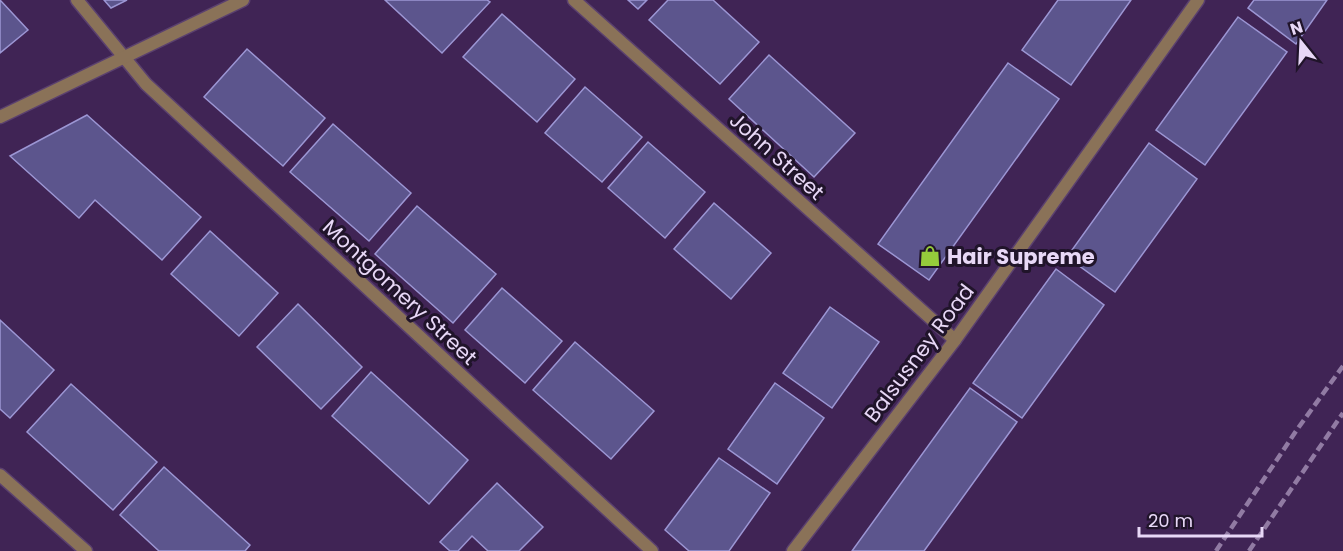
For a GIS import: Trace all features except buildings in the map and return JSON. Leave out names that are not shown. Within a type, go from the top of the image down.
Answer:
[{"type":"street","name":"Montgomery Street","points":[[77,0],[146,84],[652,551]]},
{"type":"street","points":[[0,117],[243,0]]},
{"type":"street","name":"John Street","points":[[574,0],[955,340]]},
{"type":"street","name":"Balsusney Road","points":[[793,551],[955,340],[1198,0]]},
{"type":"street","points":[[0,475],[86,551]]},
{"type":"railway","points":[[1216,551],[1296,431],[1343,366]]},
{"type":"railway","points":[[1249,551],[1343,413]]},
{"type":"place","name":"Hair Supreme","points":[[930,256]]}]
